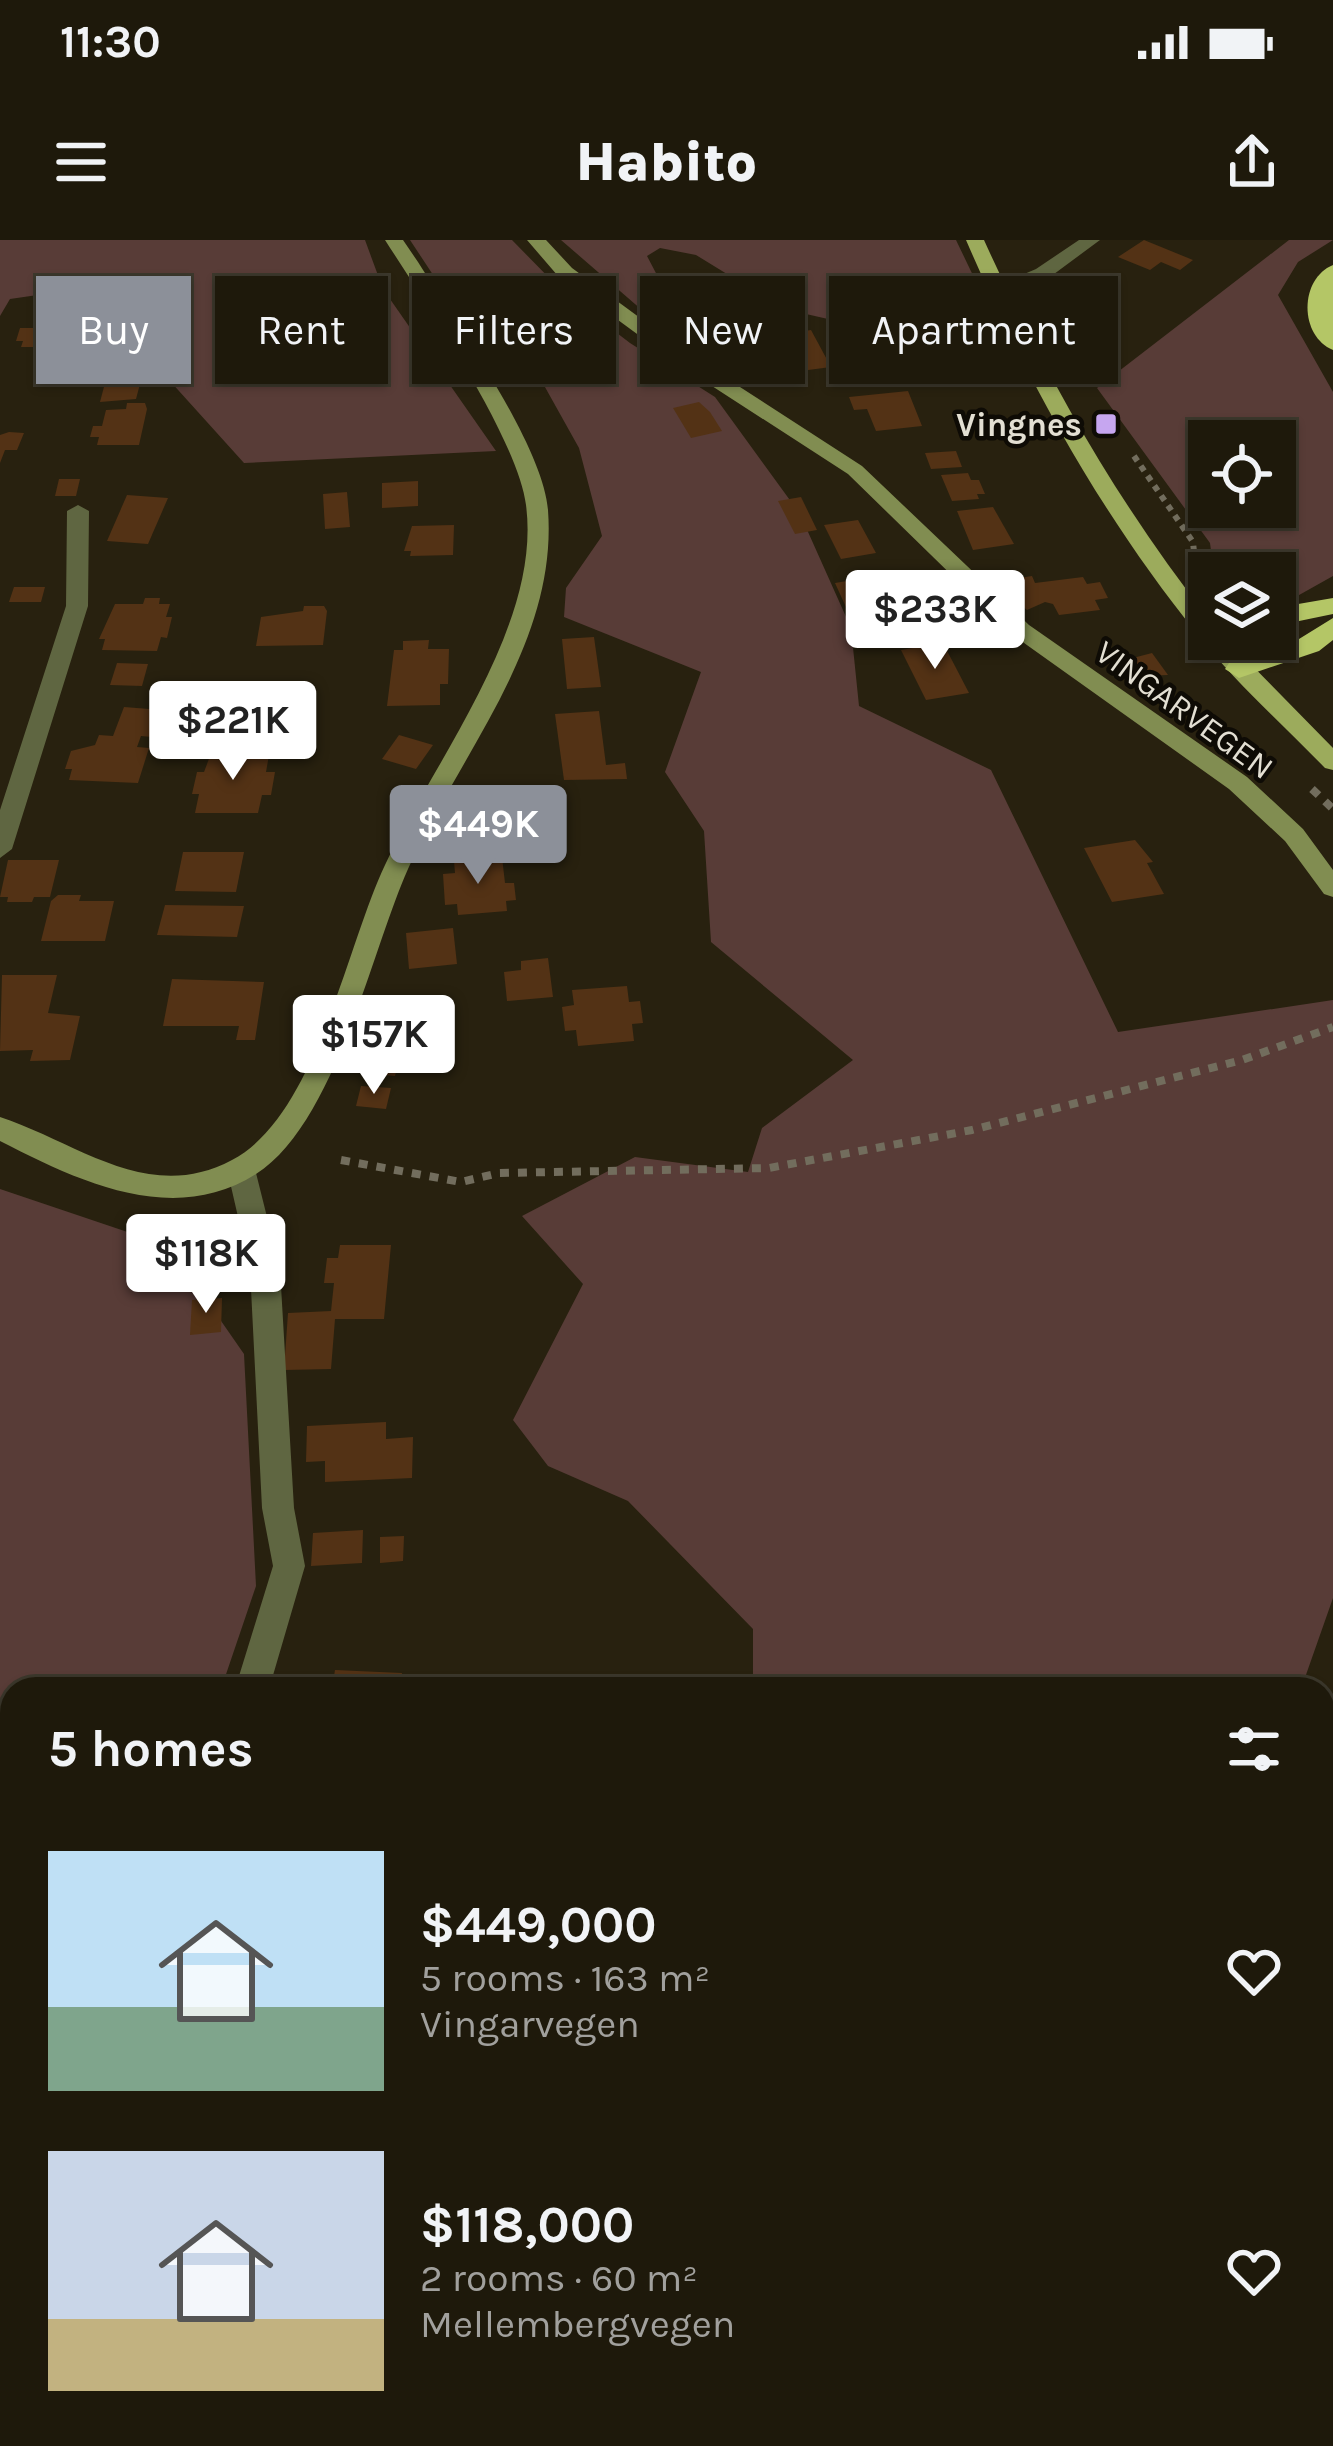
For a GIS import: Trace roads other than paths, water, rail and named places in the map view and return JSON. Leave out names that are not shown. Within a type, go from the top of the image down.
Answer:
[{"type":"highway","points":[[1332,274],[1319,291],[1317,306],[1333,343]]},
{"type":"highway","points":[[1296,613],[1333,606]]},
{"type":"highway","points":[[1239,669],[1309,645],[1333,627]]},
{"type":"main road","points":[[975,240],[992,276]]},
{"type":"main road","points":[[1047,384],[1129,524],[1188,604]]},
{"type":"main road","points":[[1232,660],[1333,762]]},
{"type":"street","points":[[0,1128],[63,1160],[131,1185],[207,1181],[241,1169],[271,1144],[304,1093],[398,864],[502,670],[528,590],[537,499],[502,423],[394,240]]},
{"type":"street","name":"VINGARVEGEN","points":[[536,240],[566,272],[685,360],[855,470],[1021,630],[1238,783],[1294,835],[1333,888]]},
{"type":"street","points":[[1035,276],[1091,240]]},
{"type":"street","points":[[0,849],[77,606],[78,511]]},
{"type":"street","points":[[241,1169],[265,1269],[278,1508],[289,1566],[256,1677]]},
{"type":"place","name":"Vingnes","points":[[1106,424]]}]
